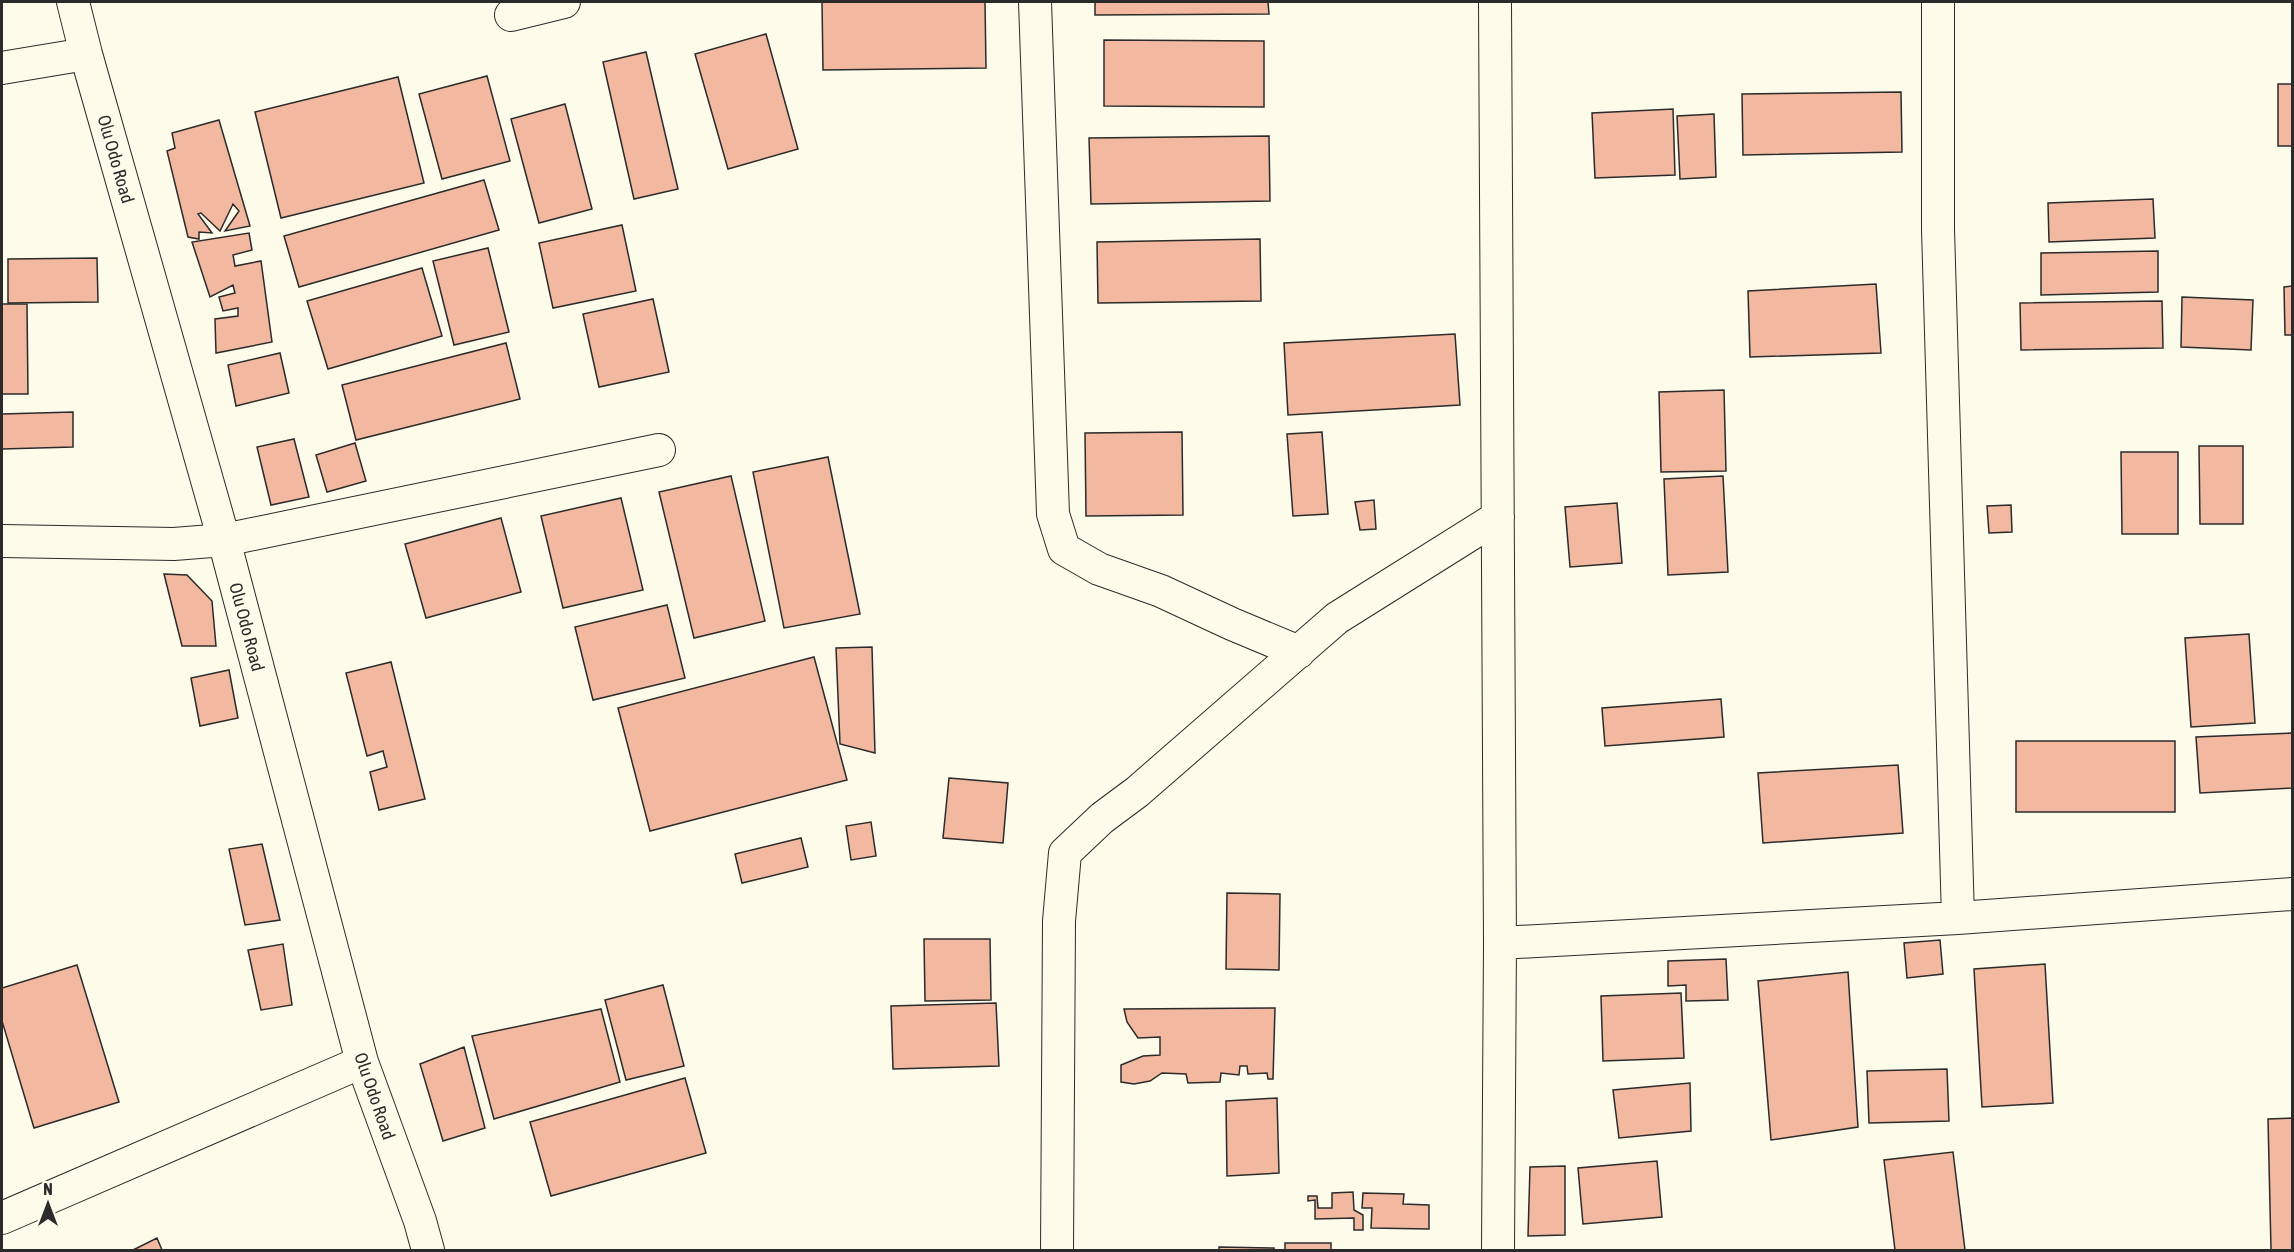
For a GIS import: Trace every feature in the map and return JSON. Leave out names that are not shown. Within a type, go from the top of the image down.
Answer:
[{"type":"street","name":"Olu Odo Road","points":[[73,2],[224,540],[362,1062],[420,1221],[428,1251]]},
{"type":"street","points":[[512,15],[564,2]]},
{"type":"street","points":[[1035,2],[1053,514],[1064,549],[1099,569],[1161,591],[1299,652]]},
{"type":"street","points":[[1495,2],[1500,943],[1498,1251]]},
{"type":"street","points":[[1938,2],[1938,229],[1958,918]]},
{"type":"street","points":[[2,68],[86,54]]},
{"type":"street","points":[[2,541],[174,544],[224,540],[659,450]]},
{"type":"street","points":[[1057,1251],[1059,921],[1065,853],[1102,818],[1137,792],[1336,618],[1498,517]]},
{"type":"street","points":[[1500,943],[1958,918],[2292,894]]},
{"type":"street","points":[[2,1218],[362,1062]]},
{"type":"building","points":[[822,2],[985,2],[986,68],[823,70]]},
{"type":"building","points":[[1095,2],[1268,2],[1269,14],[1095,15]]},
{"type":"building","points":[[766,34],[798,149],[728,169],[695,54]]},
{"type":"building","points":[[1104,40],[1264,41],[1264,107],[1104,106]]},
{"type":"building","points":[[646,52],[678,189],[634,199],[603,62]]},
{"type":"building","points":[[487,76],[510,161],[442,179],[419,94]]},
{"type":"building","points":[[398,77],[424,183],[281,218],[255,112]]},
{"type":"building","points":[[2278,84],[2292,84],[2292,146],[2278,146]]},
{"type":"building","points":[[1901,92],[1902,152],[1743,155],[1742,94]]},
{"type":"building","points":[[565,104],[592,209],[539,223],[511,119]]},
{"type":"building","points":[[1673,109],[1675,175],[1595,178],[1592,113]]},
{"type":"building","points":[[1714,114],[1716,177],[1680,179],[1677,116]]},
{"type":"building","points":[[219,120],[250,226],[225,231],[239,211],[233,204],[220,231],[201,213],[198,214],[212,233],[199,232],[199,239],[188,237],[167,151],[175,148],[172,133]]},
{"type":"building","points":[[1269,136],[1270,201],[1091,204],[1089,138]]},
{"type":"building","points":[[484,180],[499,230],[299,287],[284,236]]},
{"type":"building","points":[[2153,199],[2155,238],[2049,242],[2048,203]]},
{"type":"building","points":[[622,225],[636,291],[553,308],[539,243]]},
{"type":"building","points":[[249,233],[252,250],[233,255],[235,266],[261,261],[272,342],[216,353],[215,319],[238,316],[238,308],[223,311],[219,297],[235,293],[233,285],[210,297],[192,242]]},
{"type":"building","points":[[1260,239],[1261,301],[1098,303],[1097,242]]},
{"type":"building","points":[[488,248],[509,332],[454,345],[433,261]]},
{"type":"building","points":[[2158,251],[2158,292],[2041,295],[2041,253]]},
{"type":"building","points":[[97,258],[98,302],[8,303],[8,259]]},
{"type":"building","points":[[422,268],[442,336],[328,369],[307,301]]},
{"type":"building","points":[[1876,284],[1881,353],[1750,357],[1748,291]]},
{"type":"building","points":[[2292,286],[2292,335],[2285,335],[2284,287]]},
{"type":"building","points":[[2182,297],[2253,300],[2251,350],[2181,347]]},
{"type":"building","points":[[653,299],[669,372],[599,387],[583,314]]},
{"type":"building","points":[[2162,301],[2163,348],[2021,350],[2020,303]]},
{"type":"building","points":[[2,304],[27,304],[28,394],[2,394]]},
{"type":"building","points":[[1455,334],[1460,405],[1288,415],[1284,343]]},
{"type":"building","points":[[506,343],[520,399],[356,440],[342,385]]},
{"type":"building","points":[[280,353],[289,393],[236,406],[228,365]]},
{"type":"building","points":[[1724,390],[1726,471],[1661,472],[1659,392]]},
{"type":"building","points":[[73,412],[73,447],[2,449],[2,414]]},
{"type":"building","points":[[1182,432],[1183,515],[1086,516],[1085,433]]},
{"type":"building","points":[[1322,432],[1328,514],[1293,516],[1287,434]]},
{"type":"building","points":[[294,439],[309,497],[271,505],[257,447]]},
{"type":"building","points":[[355,443],[366,481],[327,492],[316,455]]},
{"type":"building","points":[[2199,446],[2243,446],[2243,524],[2200,524]]},
{"type":"building","points":[[2121,452],[2178,452],[2178,534],[2122,534]]},
{"type":"building","points":[[828,457],[860,614],[784,628],[753,472]]},
{"type":"building","points":[[731,476],[765,621],[694,638],[659,492]]},
{"type":"building","points":[[1723,476],[1728,572],[1668,575],[1664,479]]},
{"type":"building","points":[[621,498],[643,590],[563,608],[541,516]]},
{"type":"building","points":[[1374,500],[1376,529],[1360,530],[1355,502]]},
{"type":"building","points":[[1617,503],[1622,563],[1570,567],[1565,507]]},
{"type":"building","points":[[2011,505],[2012,532],[1989,533],[1987,506]]},
{"type":"building","points":[[501,518],[521,592],[426,618],[405,544]]},
{"type":"building","points":[[164,574],[187,575],[212,601],[216,646],[182,646]]},
{"type":"building","points":[[667,605],[685,678],[593,700],[575,627]]},
{"type":"building","points":[[2249,634],[2255,723],[2191,727],[2185,638]]},
{"type":"building","points":[[872,647],[875,753],[840,744],[836,648]]},
{"type":"building","points":[[814,657],[847,780],[650,831],[618,708]]},
{"type":"building","points":[[391,662],[425,799],[379,810],[370,772],[387,767],[383,751],[367,756],[346,673]]},
{"type":"building","points":[[229,670],[238,718],[200,726],[191,678]]},
{"type":"building","points":[[1721,699],[1724,737],[1605,746],[1602,708]]},
{"type":"building","points":[[2292,733],[2292,788],[2200,793],[2196,737]]},
{"type":"building","points":[[2016,741],[2175,741],[2175,812],[2016,812]]},
{"type":"building","points":[[1898,765],[1903,833],[1763,843],[1758,773]]},
{"type":"building","points":[[949,778],[1008,783],[1003,843],[943,838]]},
{"type":"building","points":[[871,822],[876,856],[851,860],[846,826]]},
{"type":"building","points":[[801,838],[808,867],[742,883],[735,854]]},
{"type":"building","points":[[262,844],[280,920],[245,925],[229,849]]},
{"type":"building","points":[[1227,893],[1280,894],[1279,970],[1226,969]]},
{"type":"building","points":[[924,939],[990,939],[991,1000],[925,1001]]},
{"type":"building","points":[[1940,940],[1943,974],[1907,978],[1904,943]]},
{"type":"building","points":[[283,944],[292,1005],[261,1010],[248,950]]},
{"type":"building","points":[[1726,959],[1728,1000],[1686,1001],[1686,985],[1668,986],[1668,961]]},
{"type":"building","points":[[2045,964],[2053,1103],[1982,1107],[1974,969]]},
{"type":"building","points":[[77,965],[119,1102],[34,1128],[2,1021],[2,988]]},
{"type":"building","points":[[1848,972],[1858,1127],[1771,1140],[1758,981]]},
{"type":"building","points":[[663,985],[684,1066],[626,1080],[605,1000]]},
{"type":"building","points":[[1681,993],[1684,1058],[1603,1061],[1601,996]]},
{"type":"building","points":[[996,1003],[999,1066],[893,1069],[891,1006]]},
{"type":"building","points":[[1275,1008],[1273,1079],[1268,1079],[1267,1073],[1248,1074],[1247,1066],[1240,1066],[1239,1075],[1221,1073],[1220,1082],[1188,1083],[1186,1074],[1162,1073],[1150,1081],[1134,1084],[1121,1082],[1121,1065],[1143,1056],[1160,1055],[1160,1037],[1138,1038],[1127,1022],[1124,1009]]},
{"type":"building","points":[[601,1009],[620,1082],[494,1119],[472,1036]]},
{"type":"building","points":[[464,1047],[485,1128],[443,1141],[420,1064]]},
{"type":"building","points":[[1947,1069],[1949,1121],[1869,1123],[1867,1071]]},
{"type":"building","points":[[685,1078],[706,1153],[551,1196],[530,1122]]},
{"type":"building","points":[[1690,1083],[1691,1131],[1619,1138],[1613,1090]]},
{"type":"building","points":[[1277,1098],[1279,1173],[1227,1176],[1226,1101]]},
{"type":"building","points":[[2292,1118],[2292,1250],[2271,1250],[2268,1119]]},
{"type":"building","points":[[1953,1152],[1965,1250],[1895,1250],[1884,1160]]},
{"type":"building","points":[[1657,1161],[1662,1217],[1583,1224],[1578,1168]]},
{"type":"building","points":[[1565,1166],[1565,1235],[1528,1236],[1530,1167]]},
{"type":"building","points":[[1353,1192],[1354,1210],[1363,1215],[1363,1230],[1354,1230],[1354,1218],[1315,1219],[1315,1200],[1308,1201],[1308,1196],[1317,1196],[1318,1208],[1332,1208],[1332,1193]]},
{"type":"building","points":[[1363,1193],[1404,1194],[1403,1204],[1429,1205],[1429,1229],[1371,1228],[1372,1208],[1362,1208]]},
{"type":"building","points":[[157,1238],[162,1250],[133,1250]]},
{"type":"building","points":[[1285,1243],[1331,1243],[1331,1250],[1285,1250]]},
{"type":"building","points":[[1219,1247],[1274,1248],[1274,1250],[1219,1250]]}]
